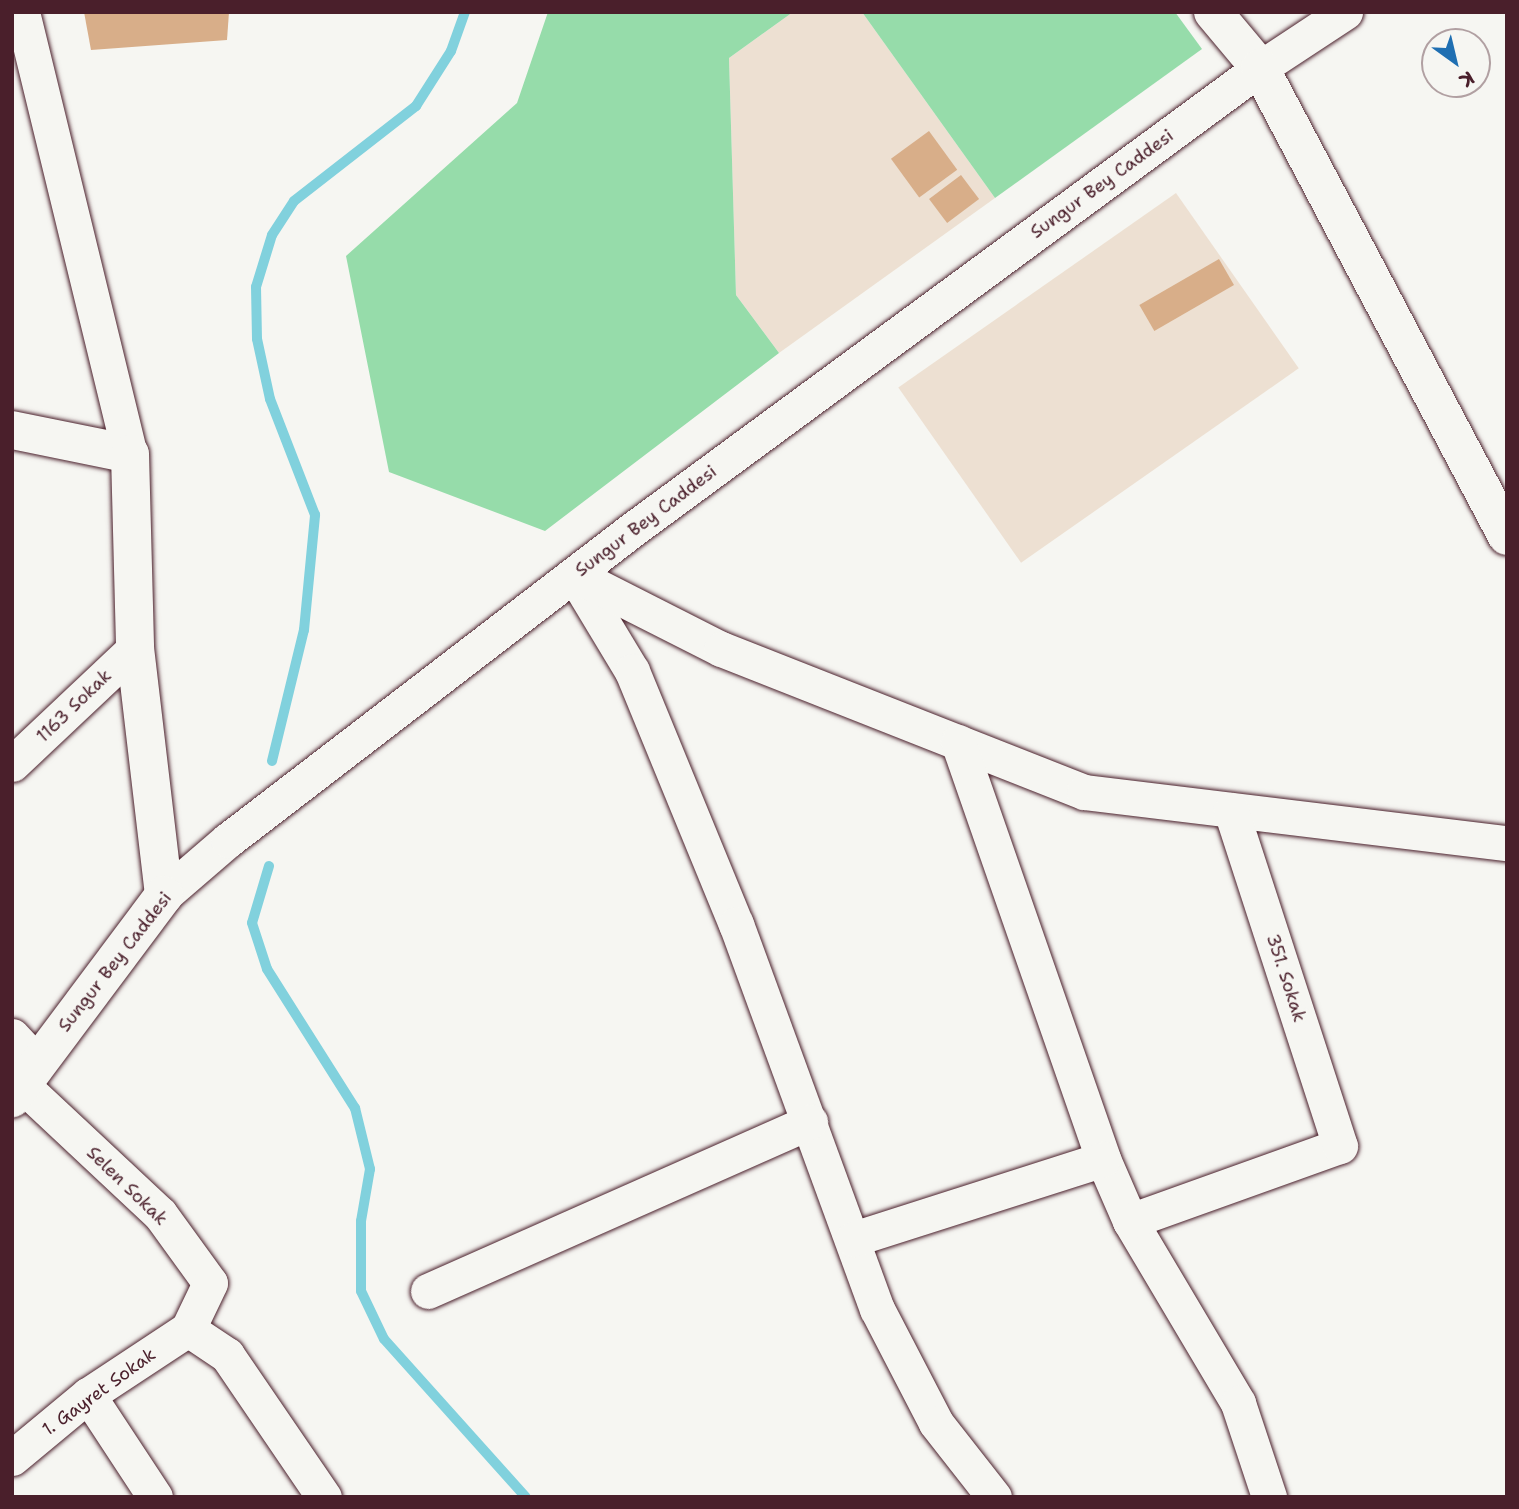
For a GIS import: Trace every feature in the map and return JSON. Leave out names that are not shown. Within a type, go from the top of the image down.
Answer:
[{"type":"street","points":[[22,12],[130,454],[135,648],[164,894]]},
{"type":"street","points":[[1213,12],[1260,68],[1507,536]]},
{"type":"street","name":"Sungur Bey Caddesi","points":[[24,1082],[164,894],[228,840],[574,575],[1260,68],[1345,12]]},
{"type":"street","points":[[12,430],[130,454]]},
{"type":"street","points":[[574,575],[721,649],[1084,792],[1507,844]]},
{"type":"street","points":[[574,575],[632,671],[736,924],[877,1309],[936,1423],[994,1497]]},
{"type":"street","name":"1163 Sokak","points":[[12,764],[135,648]]},
{"type":"street","points":[[958,742],[1103,1159],[1130,1220],[1238,1403],[1269,1497]]},
{"type":"street","name":"351. Sokak","points":[[1130,1220],[1340,1146],[1231,810]]},
{"type":"street","points":[[12,1036],[24,1082]]},
{"type":"street","name":"Selen Sokak","points":[[24,1082],[160,1214],[210,1283],[188,1329]]},
{"type":"street","points":[[428,1291],[810,1122]]},
{"type":"street","points":[[853,1239],[1103,1159]]},
{"type":"street","points":[[188,1329],[227,1355],[324,1497]]},
{"type":"street","name":"1. Gayret Sokak","points":[[12,1458],[88,1395],[188,1329]]},
{"type":"street","points":[[88,1395],[155,1497]]},
{"type":"shaded area","points":[[793,12],[862,12],[995,198],[779,353],[736,295],[729,58]]},
{"type":"shaded area","points":[[1176,193],[1299,368],[1021,563],[898,387]]},
{"type":"green space","points":[[548,12],[793,12],[729,58],[736,295],[779,353],[545,531],[389,472],[346,256],[517,103]]},
{"type":"green space","points":[[862,12],[1175,12],[1202,49],[995,198]]},
{"type":"building","points":[[84,12],[229,12],[227,40],[91,50]]},
{"type":"building","points":[[929,131],[957,170],[919,197],[891,159]]},
{"type":"building","points":[[961,175],[979,199],[947,223],[929,199]]},
{"type":"building","points":[[1219,259],[1234,285],[1154,331],[1139,305]]},
{"type":"waterway","points":[[272,761],[304,630],[315,515],[270,399],[257,339],[256,287],[272,235],[294,201],[416,106],[451,51],[465,12]]},
{"type":"waterway","points":[[269,866],[252,923],[267,969],[355,1108],[370,1169],[361,1221],[361,1291],[384,1339],[526,1497]]}]
